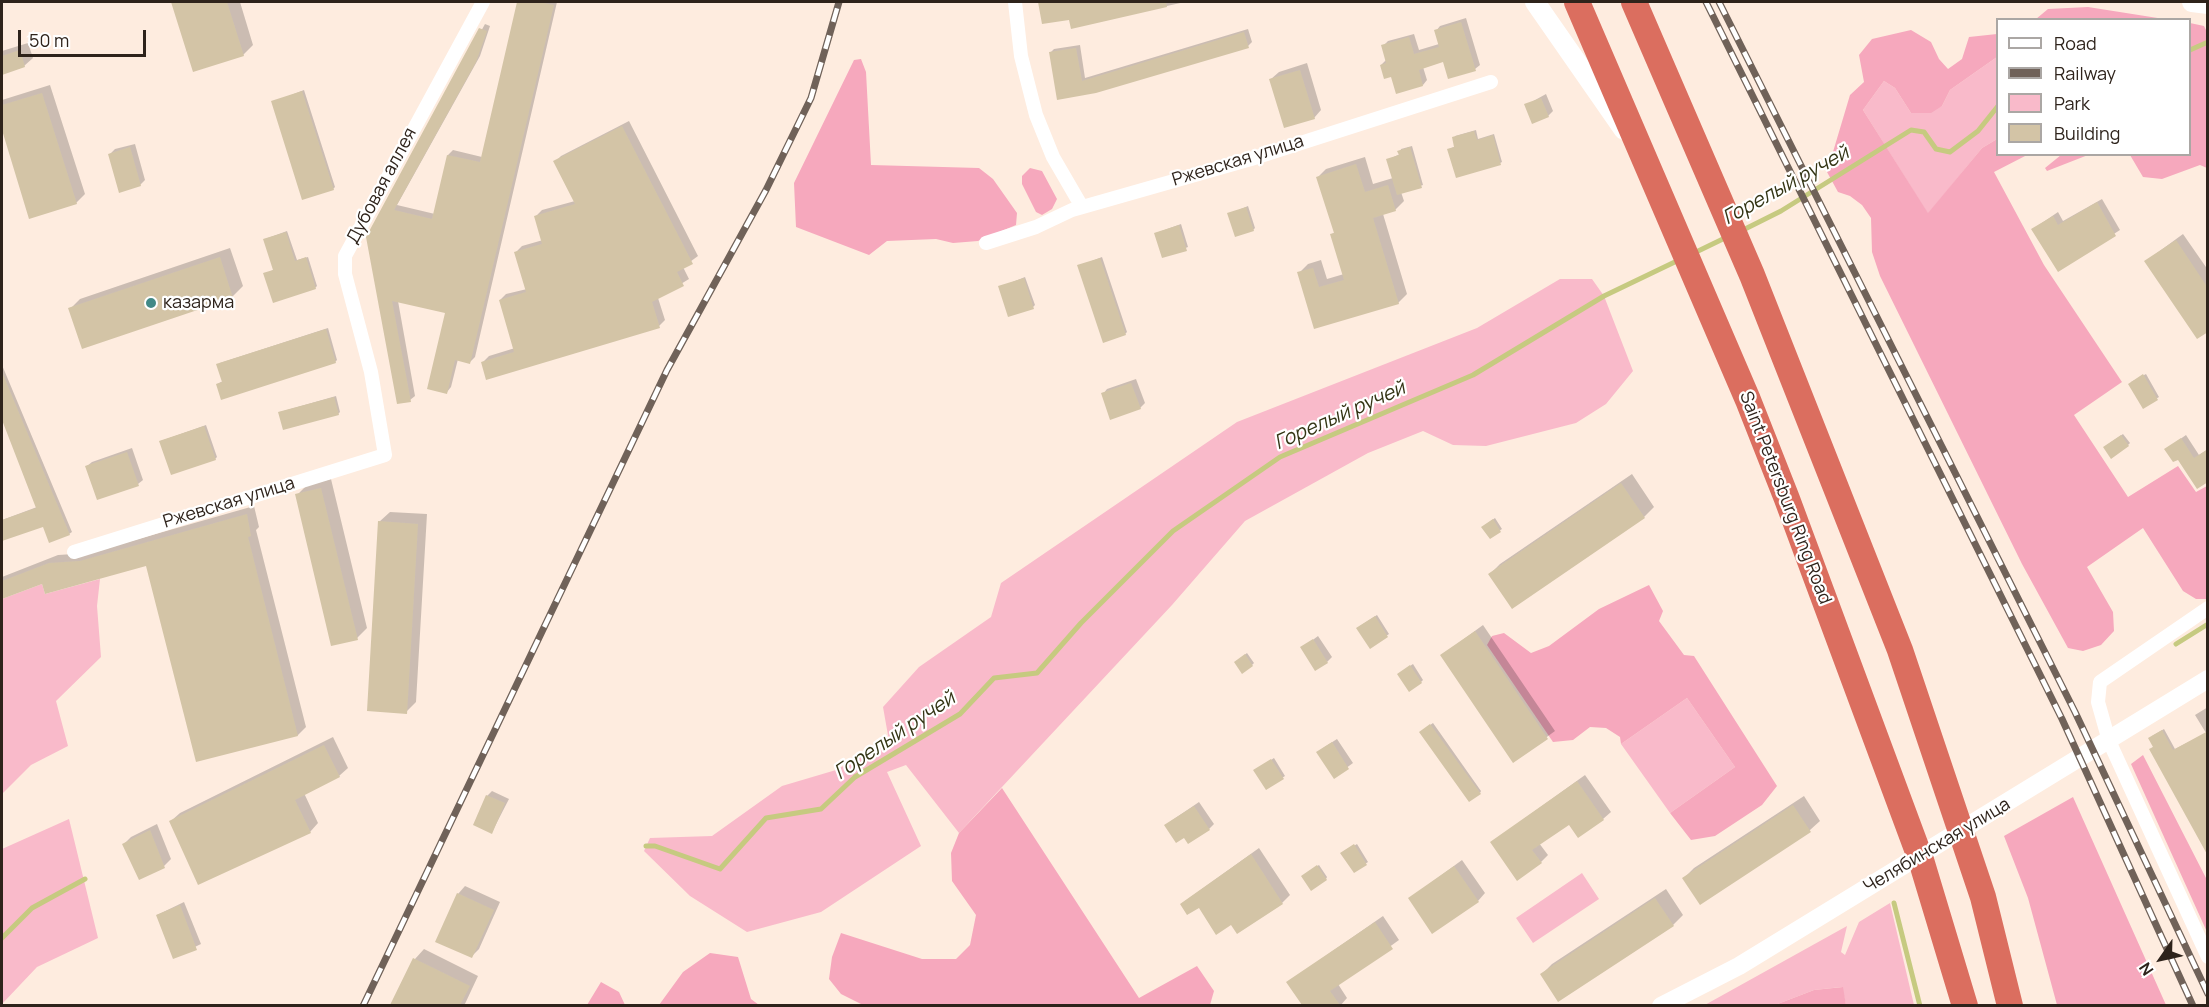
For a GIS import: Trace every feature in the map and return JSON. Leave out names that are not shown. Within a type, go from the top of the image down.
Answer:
[{"type":"highway","name":"Saint Petersburg Ring Road","points":[[1577,2],[1735,371],[1787,499],[1921,860],[1965,1005]]},
{"type":"highway","points":[[1634,2],[1752,275],[1900,650],[1983,897],[2010,1005]]},
{"type":"main road","points":[[1535,2],[1645,159]]},
{"type":"main road","points":[[2192,2],[2208,4]]},
{"type":"street","name":"Дубовая аллея","points":[[385,454],[373,381],[345,274],[345,256],[483,2]]},
{"type":"street","points":[[1015,2],[1021,56],[1036,115],[1053,157],[1082,207]]},
{"type":"street","name":"Ржевская улица","points":[[986,243],[1082,207],[1251,159],[1491,82]]},
{"type":"street","name":"Ржевская улица","points":[[74,552],[385,454]]},
{"type":"street","points":[[2208,608],[2100,682],[2098,702],[2109,741],[2208,957]]},
{"type":"street","name":"Челябинская улица","points":[[1661,1005],[1739,966],[2208,679]]},
{"type":"green space","points":[[1996,58],[1996,140],[1982,148],[1928,214],[1863,110],[1884,81],[1895,88],[1911,113],[1942,106],[1950,90]]},
{"type":"green space","points":[[1560,279],[1592,279],[1604,296],[1633,371],[1606,404],[1576,423],[1486,446],[1453,445],[1423,431],[1368,453],[1245,521],[1172,605],[959,833],[906,765],[887,772],[921,846],[821,912],[747,932],[690,896],[644,851],[650,838],[712,836],[782,786],[836,770],[889,741],[883,707],[919,667],[991,617],[1001,583],[1237,422],[1477,328]]},
{"type":"green space","points":[[100,579],[97,606],[101,657],[56,701],[68,746],[31,765],[2,794],[2,599],[42,584],[45,594]]},
{"type":"green space","points":[[1687,698],[1735,767],[1670,813],[1621,744]]},
{"type":"green space","points":[[69,819],[98,938],[37,967],[2,1004],[2,849]]},
{"type":"green space","points":[[1582,873],[1599,899],[1533,943],[1516,918]]},
{"type":"green space","points":[[1890,903],[1914,1005],[1846,1005],[1842,987],[1814,990],[1775,1005],[1703,1006],[1847,926],[1841,952],[1845,955],[1859,922]]},
{"type":"shaded area","points":[[2088,7],[2158,18],[2037,18],[2048,9]]},
{"type":"shaded area","points":[[2191,23],[2204,26],[2207,32],[2207,168],[2200,165],[2162,179],[2143,177],[2131,156],[2191,156]]},
{"type":"shaded area","points":[[1911,30],[1931,42],[1939,59],[1948,69],[1962,59],[1969,37],[1996,34],[1996,58],[1950,90],[1942,106],[1931,113],[1911,113],[1895,88],[1884,81],[1863,110],[1928,213],[1982,148],[1996,140],[1996,156],[2025,156],[1994,172],[2044,265],[2122,382],[2074,415],[2128,497],[2178,466],[2196,492],[2207,486],[2207,599],[2196,599],[2183,591],[2143,528],[2087,567],[2113,612],[2114,631],[2101,645],[2083,651],[2068,648],[2022,564],[1880,276],[1872,252],[1871,218],[1862,205],[1850,196],[1838,192],[1827,172],[1850,95],[1864,82],[1859,55],[1872,39]]},
{"type":"shaded area","points":[[861,59],[866,72],[871,165],[979,168],[993,179],[1017,213],[1016,225],[978,241],[953,243],[936,239],[887,241],[869,255],[796,227],[794,183],[854,60]]},
{"type":"shaded area","points":[[2060,156],[2085,156],[2047,171],[2045,168]]},
{"type":"shaded area","points":[[1030,168],[1042,171],[1057,199],[1052,209],[1042,215],[1036,212],[1022,184],[1022,176]]},
{"type":"shaded area","points":[[1649,585],[1663,611],[1659,621],[1684,655],[1694,656],[1777,786],[1762,805],[1715,836],[1691,840],[1670,813],[1735,767],[1687,698],[1621,744],[1620,737],[1606,728],[1590,727],[1573,740],[1553,742],[1487,645],[1492,636],[1504,633],[1531,653],[1549,646],[1599,609]]},
{"type":"shaded area","points":[[2143,755],[2207,880],[2207,932],[2131,764]]},
{"type":"shaded area","points":[[1002,788],[1139,998],[1197,966],[1214,991],[1210,1005],[865,1006],[841,994],[829,979],[832,957],[841,933],[922,959],[956,959],[970,945],[976,915],[952,881],[951,853],[959,833]]},
{"type":"shaded area","points":[[2073,797],[2166,1005],[2057,1005],[2028,898],[2004,836]]},
{"type":"shaded area","points":[[710,953],[738,957],[751,999],[759,1005],[659,1005],[683,972]]},
{"type":"shaded area","points":[[601,982],[619,992],[625,1005],[587,1005]]},
{"type":"shaded area","points":[[1843,987],[1846,1005],[1775,1005],[1814,990]]},
{"type":"building","points":[[171,2],[227,2],[244,56],[193,72]]},
{"type":"building","points":[[517,2],[554,5],[470,364],[455,360],[447,394],[427,389],[445,313],[392,301],[411,402],[397,404],[366,237],[479,28],[487,31],[476,62],[394,210],[432,219],[447,155],[480,162]]},
{"type":"building","points":[[1038,2],[1166,2],[1167,7],[1071,29],[1069,20],[1042,24]]},
{"type":"building","points":[[1461,22],[1476,71],[1448,79],[1443,62],[1419,70],[1423,86],[1396,94],[1391,77],[1384,79],[1380,65],[1386,63],[1381,45],[1409,37],[1414,54],[1439,47],[1434,30]]},
{"type":"building","points":[[1244,32],[1249,48],[1096,93],[1057,100],[1049,52],[1076,48],[1082,81]]},
{"type":"building","points":[[20,50],[25,67],[2,75],[2,56]]},
{"type":"building","points":[[1300,70],[1315,119],[1284,128],[1269,79]]},
{"type":"building","points":[[302,91],[334,190],[302,200],[271,101]]},
{"type":"building","points":[[42,93],[77,204],[29,219],[2,130],[2,105]]},
{"type":"building","points":[[1541,98],[1549,117],[1532,124],[1524,104]]},
{"type":"building","points":[[622,126],[693,264],[677,272],[684,286],[652,302],[660,328],[486,380],[481,362],[514,352],[499,300],[526,292],[514,252],[542,244],[534,216],[575,204],[553,161]]},
{"type":"building","points":[[1474,131],[1477,140],[1493,135],[1501,165],[1456,178],[1447,149],[1454,147],[1452,137]]},
{"type":"building","points":[[130,147],[141,186],[119,193],[108,154]]},
{"type":"building","points":[[1410,147],[1422,188],[1397,195],[1386,159],[1399,155],[1397,151]]},
{"type":"building","points":[[1356,164],[1365,192],[1388,185],[1396,211],[1373,218],[1399,304],[1314,329],[1297,272],[1313,268],[1319,287],[1344,280],[1330,234],[1334,233],[1316,177]]},
{"type":"building","points":[[2097,202],[2116,236],[2058,272],[2031,229],[2053,216],[2058,225]]},
{"type":"building","points":[[1246,207],[1254,231],[1235,237],[1227,213]]},
{"type":"building","points":[[1179,225],[1187,251],[1162,258],[1154,233]]},
{"type":"building","points":[[286,232],[295,261],[306,257],[316,289],[273,303],[263,273],[273,270],[263,239]]},
{"type":"building","points":[[2176,240],[2208,288],[2208,332],[2197,339],[2144,261]]},
{"type":"building","name":"казарма","points":[[220,257],[233,298],[82,349],[68,308]]},
{"type":"building","points":[[1100,258],[1126,335],[1103,343],[1077,265]]},
{"type":"building","points":[[1024,278],[1034,309],[1008,317],[998,286]]},
{"type":"building","points":[[326,329],[336,363],[221,400],[216,384],[222,382],[216,364]]},
{"type":"building","points":[[2,372],[70,535],[49,543],[43,527],[2,541],[2,520],[36,508],[2,420]]},
{"type":"building","points":[[2143,374],[2158,400],[2143,409],[2128,384]]},
{"type":"building","points":[[1131,383],[1141,409],[1110,420],[1101,393]]},
{"type":"building","points":[[334,397],[339,415],[283,430],[278,412]]},
{"type":"building","points":[[204,426],[216,460],[171,475],[159,441]]},
{"type":"building","points":[[2121,435],[2129,446],[2111,459],[2103,447]]},
{"type":"building","points":[[2181,438],[2194,458],[2208,449],[2208,482],[2197,489],[2178,460],[2173,462],[2164,449]]},
{"type":"building","points":[[127,452],[139,486],[97,500],[85,466]]},
{"type":"building","points":[[1621,483],[1645,518],[1512,609],[1488,574]]},
{"type":"building","points":[[321,488],[358,640],[331,646],[295,494]]},
{"type":"building","points":[[247,514],[251,536],[248,537],[298,736],[196,762],[146,566],[45,594],[42,584],[2,599],[2,581],[49,563],[80,561]]},
{"type":"building","points":[[1493,519],[1501,532],[1490,539],[1481,527]]},
{"type":"building","points":[[378,521],[418,524],[407,714],[367,711]]},
{"type":"building","points":[[1375,616],[1388,637],[1370,649],[1356,628]]},
{"type":"building","points":[[1475,631],[1548,739],[1513,763],[1440,655]]},
{"type":"building","points":[[1313,639],[1328,663],[1315,671],[1300,647]]},
{"type":"building","points":[[1245,654],[1253,666],[1242,674],[1234,662]]},
{"type":"building","points":[[1410,665],[1422,683],[1409,692],[1397,674]]},
{"type":"building","points":[[1430,724],[1481,794],[1469,802],[1419,732]]},
{"type":"building","points":[[2162,730],[2173,750],[2208,731],[2208,856],[2149,749],[2153,747],[2148,738]]},
{"type":"building","points":[[1332,742],[1349,769],[1334,779],[1316,752]]},
{"type":"building","points":[[324,745],[340,777],[295,800],[311,833],[198,885],[169,821]]},
{"type":"building","points":[[1271,759],[1284,779],[1266,790],[1253,770]]},
{"type":"building","points":[[1577,781],[1604,820],[1578,838],[1569,825],[1532,850],[1542,863],[1517,881],[1490,842]]},
{"type":"building","points":[[486,795],[505,803],[492,834],[473,825]]},
{"type":"building","points":[[1793,805],[1811,832],[1700,905],[1682,878]]},
{"type":"building","points":[[1194,806],[1210,830],[1188,844],[1184,838],[1176,843],[1164,825]]},
{"type":"building","points":[[150,830],[165,868],[139,880],[122,844]]},
{"type":"building","points":[[1354,844],[1367,865],[1354,873],[1340,853]]},
{"type":"building","points":[[1251,854],[1283,904],[1237,934],[1231,925],[1216,935],[1199,908],[1187,915],[1180,904]]},
{"type":"building","points":[[1317,865],[1327,880],[1311,891],[1301,876]]},
{"type":"building","points":[[1454,866],[1479,902],[1432,934],[1408,898]]},
{"type":"building","points":[[457,893],[494,910],[472,958],[435,942]]},
{"type":"building","points":[[1655,898],[1674,926],[1558,1002],[1540,974]]},
{"type":"building","points":[[180,905],[197,950],[173,959],[156,915]]},
{"type":"building","points":[[1375,922],[1393,949],[1330,991],[1340,1005],[1302,1005],[1286,982]]},
{"type":"building","points":[[413,958],[470,986],[460,1005],[390,1005]]},
{"type":"waterway","name":"Горелый ручей","points":[[2191,50],[2208,42]]},
{"type":"waterway","name":"Горелый ручей","points":[[1741,231],[1781,211],[1911,130],[1924,132],[1936,149],[1950,152],[1978,131],[1996,108]]},
{"type":"waterway","name":"Горелый ручей","points":[[1692,254],[1727,237]]},
{"type":"waterway","name":"Горелый ручей","points":[[646,846],[655,846],[720,869],[766,818],[821,809],[855,777],[960,714],[994,678],[1037,673],[1081,623],[1173,531],[1280,457],[1473,375],[1604,296],[1681,259]]},
{"type":"waterway","points":[[2176,644],[2208,624]]},
{"type":"waterway","name":"Горелый ручей","points":[[2,938],[32,908],[85,879]]},
{"type":"waterway","points":[[1894,903],[1920,1006]]},
{"type":"railway","points":[[363,1006],[667,370],[766,190],[811,98],[839,2]]},
{"type":"railway","points":[[1706,2],[2062,719],[2193,1006]]},
{"type":"railway","points":[[1719,2],[2075,712],[2208,994]]},
{"type":"place","name":"казарма","points":[[151,303]]}]
